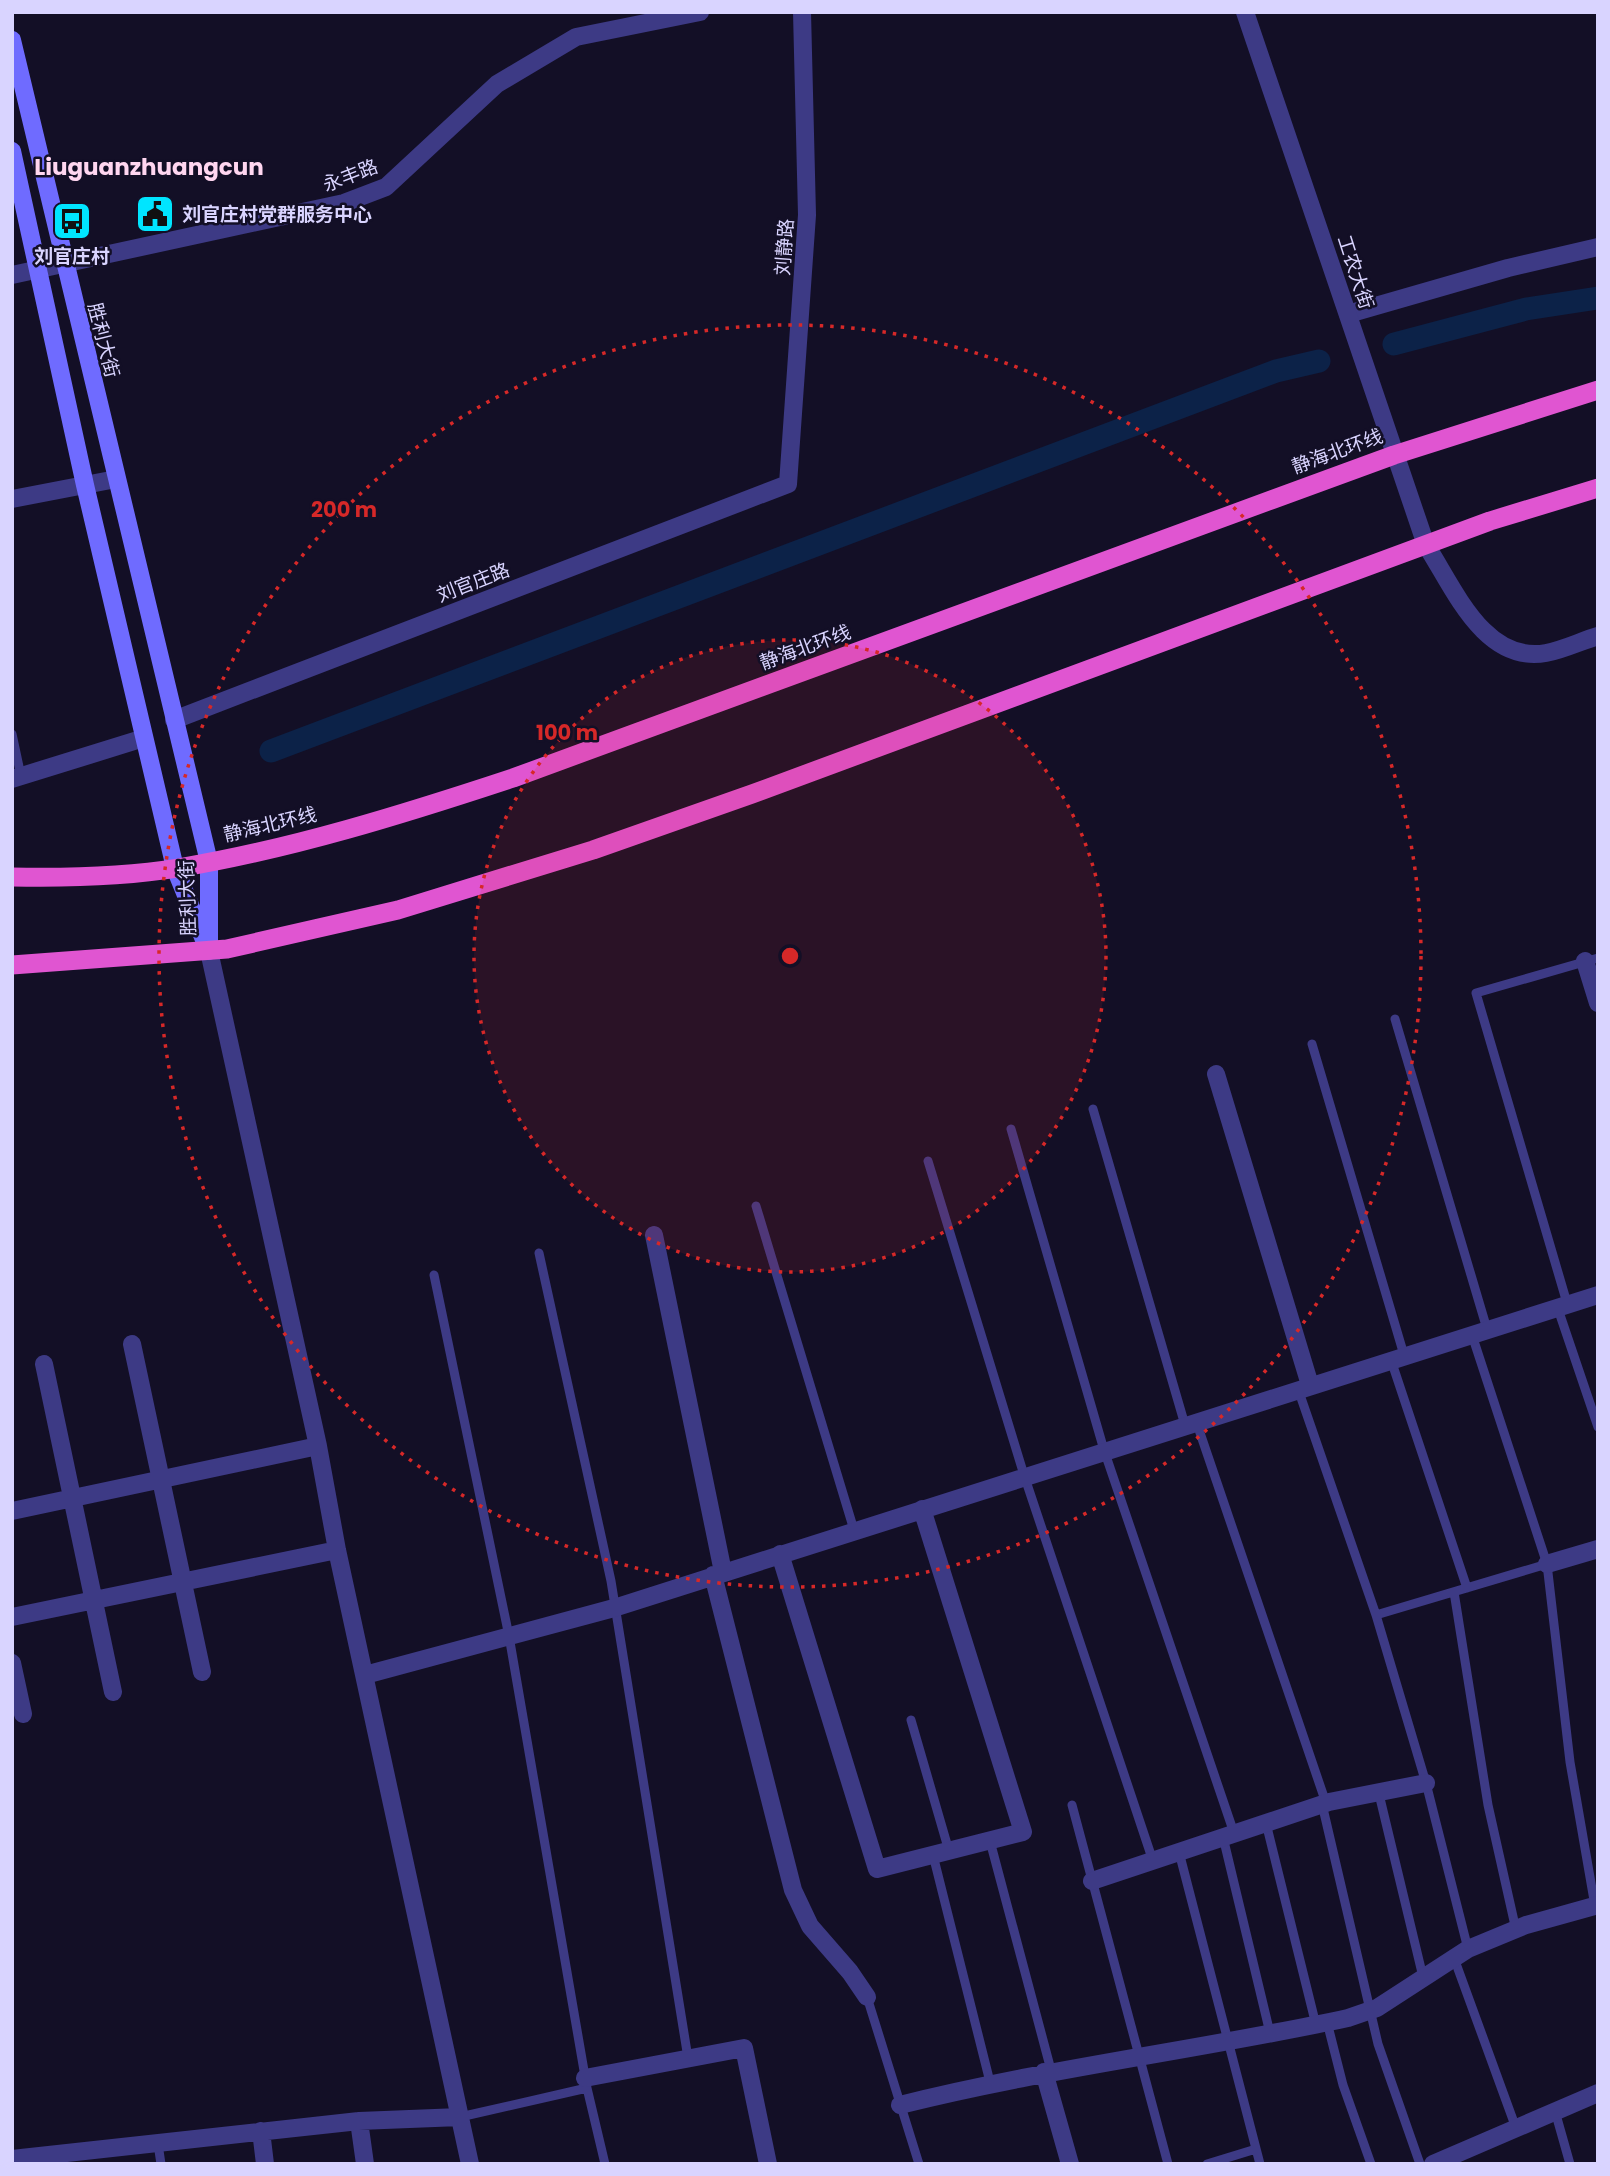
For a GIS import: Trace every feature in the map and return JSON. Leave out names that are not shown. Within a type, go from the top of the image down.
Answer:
[{"type":"highway","name":"静海北环线","points":[[12,877],[81,876],[175,868],[410,812],[513,778],[1394,455],[1598,390]]},
{"type":"highway","points":[[12,965],[209,951],[264,943],[398,910],[593,850],[1426,545],[1598,488]]},
{"type":"main road","name":"胜利大街","points":[[12,40],[209,862],[209,951]]},
{"type":"main road","name":"胜利大街","points":[[12,151],[85,485],[175,868],[209,951]]},
{"type":"street","name":"永丰路","points":[[12,275],[344,203],[376,191],[386,187],[418,159],[497,84],[576,37],[700,12]]},
{"type":"street","name":"刘静路","points":[[788,484],[807,215],[802,12]]},
{"type":"street","name":"工农大街","points":[[1245,12],[1426,545],[1484,633],[1508,651],[1545,653],[1598,636]]},
{"type":"street","points":[[1348,314],[1495,272],[1598,247]]},
{"type":"street","points":[[12,499],[116,479]]},
{"type":"street","name":"刘官庄路","points":[[174,720],[788,484]]},
{"type":"street","points":[[17,778],[144,738]]},
{"type":"street","points":[[209,951],[318,1446],[337,1550],[470,2164]]},
{"type":"street","points":[[1591,960],[1598,1003]]},
{"type":"street","points":[[1216,1074],[1304,1387]]},
{"type":"street","points":[[654,1235],[718,1574],[793,1889],[810,1926],[850,1972],[867,1997]]},
{"type":"street","points":[[365,1675],[614,1608],[1024,1475],[1598,1295]]},
{"type":"street","points":[[132,1344],[202,1672]]},
{"type":"street","points":[[44,1364],[113,1692]]},
{"type":"street","points":[[12,1511],[318,1446]]},
{"type":"street","points":[[780,1554],[877,1869],[1024,1832],[922,1509]]},
{"type":"street","points":[[1547,1564],[1598,1549]]},
{"type":"street","points":[[12,1617],[337,1550]]},
{"type":"street","points":[[12,1663],[23,1714]]},
{"type":"street","points":[[1093,1881],[1324,1803],[1426,1783]]},
{"type":"street","points":[[900,2105],[990,2082],[1321,2024],[1370,2011],[1461,1953],[1516,1930],[1596,1905]]},
{"type":"street","points":[[586,2083],[744,2048],[768,2164]]},
{"type":"street","points":[[1048,2071],[1070,2164]]},
{"type":"street","points":[[1433,2164],[1598,2093]]},
{"type":"street","points":[[12,2159],[41,2160],[359,2121],[460,2117]]},
{"type":"street","points":[[359,2121],[365,2164]]},
{"type":"street","points":[[261,2132],[265,2164]]},
{"type":"lane","points":[[12,734],[17,778]]},
{"type":"lane","points":[[1591,960],[1476,993],[1598,1427]]},
{"type":"lane","points":[[1395,1019],[1479,1331],[1547,1564],[1570,1762],[1596,1905]]},
{"type":"lane","points":[[1312,1044],[1397,1357],[1467,1588]]},
{"type":"lane","points":[[1093,1109],[1190,1423],[1324,1803],[1370,2011],[1420,2164]]},
{"type":"lane","points":[[1011,1129],[1104,1450],[1228,1835],[1270,2033]]},
{"type":"lane","points":[[928,1161],[1024,1475],[1153,1861]]},
{"type":"lane","points":[[756,1206],[854,1530]]},
{"type":"lane","points":[[539,1253],[611,1581],[688,2059]]},
{"type":"lane","points":[[434,1275],[509,1636],[586,2083],[605,2164]]},
{"type":"lane","points":[[1304,1387],[1426,1783],[1461,1953],[1516,2128]]},
{"type":"lane","points":[[1376,1615],[1547,1564]]},
{"type":"lane","points":[[1454,1592],[1488,1805],[1516,1930]]},
{"type":"lane","points":[[911,1720],[990,2082]]},
{"type":"lane","points":[[1379,1794],[1423,1977]]},
{"type":"lane","points":[[1072,1805],[1168,2164]]},
{"type":"lane","points":[[1266,1822],[1321,2024],[1371,2164]]},
{"type":"lane","points":[[990,1841],[1048,2071]]},
{"type":"lane","points":[[1179,1852],[1260,2164]]},
{"type":"lane","points":[[867,1997],[919,2164]]},
{"type":"lane","points":[[460,2117],[586,2083]]},
{"type":"lane","points":[[1555,2111],[1570,2164]]},
{"type":"lane","points":[[158,2144],[161,2164]]},
{"type":"lane","points":[[1207,2164],[1256,2149]]},
{"type":"waterway","points":[[1394,344],[1526,309],[1598,298]]},
{"type":"waterway","points":[[271,751],[1276,371],[1319,361]]},
{"type":"place","name":"刘官庄村党群服务中心","points":[[155,214]]},
{"type":"place","name":"刘官庄村","points":[[72,221]]},
{"type":"district","name":"Liuguanzhuangcun","points":[[149,167]]}]
